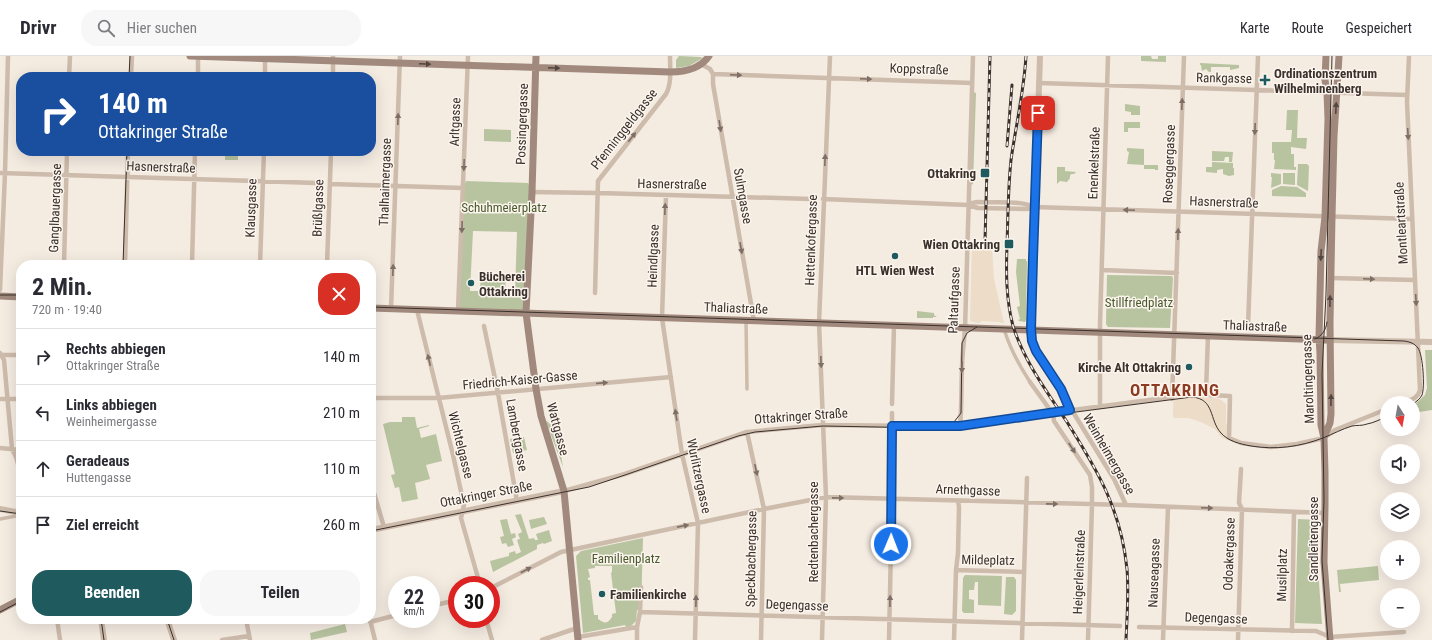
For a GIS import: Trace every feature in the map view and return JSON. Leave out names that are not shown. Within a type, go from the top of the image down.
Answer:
[{"type":"main road","points":[[190,56],[400,59],[467,65],[670,72],[683,72],[701,64],[709,56]]},
{"type":"main road","name":"Possingergasse","points":[[532,192],[536,56]]},
{"type":"main road","name":"Maroltingergasse","points":[[1324,438],[1330,423],[1331,414],[1328,119],[1325,80],[1326,56]]},
{"type":"main road","name":"Maroltingergasse","points":[[1324,438],[1321,425],[1320,353],[1318,339],[1321,250],[1328,217],[1339,56]]},
{"type":"main road","points":[[526,313],[532,192]]},
{"type":"main road","points":[[0,296],[16,297]]},
{"type":"main road","name":"Thaliastraße","points":[[376,308],[1100,332]]},
{"type":"main road","name":"Wattgasse","points":[[526,313],[536,389],[545,430],[564,491],[569,550]]},
{"type":"main road","points":[[1100,332],[1174,335]]},
{"type":"main road","name":"Thaliastraße","points":[[1174,335],[1330,340]]},
{"type":"main road","name":"Sandleitengasse","points":[[1324,438],[1324,562],[1330,638]]},
{"type":"main road","points":[[569,550],[578,639]]},
{"type":"main road","points":[[0,610],[16,602]]},
{"type":"street","points":[[0,290],[2,173],[8,56]]},
{"type":"street","points":[[70,56],[70,72]]},
{"type":"street","points":[[131,72],[132,56]]},
{"type":"street","points":[[198,56],[198,72]]},
{"type":"street","name":"Arltgasse","points":[[463,188],[468,56]]},
{"type":"street","name":"Pfenninggeldgasse","points":[[595,293],[598,181],[666,94],[669,88],[670,56]]},
{"type":"street","name":"Hettenkofergasse","points":[[822,425],[819,323],[830,56]]},
{"type":"street","name":"Paltaufgasse","points":[[960,426],[965,328],[973,56]]},
{"type":"street","points":[[1031,330],[1040,56]]},
{"type":"street","name":"Enenkelstraße","points":[[1102,270],[1108,56]]},
{"type":"street","name":"Roseggergasse","points":[[1177,273],[1184,56]]},
{"type":"street","points":[[1248,327],[1258,56]]},
{"type":"street","name":"Montleartstraße","points":[[1409,56],[1407,95],[1420,390],[1418,396]]},
{"type":"street","points":[[265,57],[265,72]]},
{"type":"street","points":[[333,58],[333,72]]},
{"type":"street","name":"Thalhaimergasse","points":[[391,309],[400,59]]},
{"type":"street","points":[[701,64],[710,69],[713,74]]},
{"type":"street","name":"Koppstraße","points":[[713,74],[972,83]]},
{"type":"street","name":"Sulmgasse","points":[[713,74],[713,84],[731,196],[754,321]]},
{"type":"street","name":"Rankgasse","points":[[1039,83],[1407,95]]},
{"type":"street","name":"Ganglbauergasse","points":[[64,260],[67,156]]},
{"type":"street","points":[[125,260],[128,156]]},
{"type":"street","points":[[192,260],[195,156]]},
{"type":"street","name":"Klausgasse","points":[[260,260],[264,156]]},
{"type":"street","name":"Brüßlgasse","points":[[327,260],[331,156]]},
{"type":"street","name":"Hasnerstraße","points":[[2,173],[317,183]]},
{"type":"street","points":[[330,184],[463,188],[458,311]]},
{"type":"street","name":"Hasnerstraße","points":[[532,192],[811,199]]},
{"type":"street","name":"Heindlgasse","points":[[662,318],[666,195]]},
{"type":"street","name":"Hasnerstraße","points":[[823,199],[968,205],[978,208],[1027,209],[1034,207],[1412,219]]},
{"type":"street","points":[[1100,407],[1102,270],[1177,273],[1174,335]]},
{"type":"street","points":[[1330,278],[1415,280]]},
{"type":"street","name":"Wichtelgasse","points":[[417,310],[446,425],[464,505],[461,518],[477,576]]},
{"type":"street","name":"Wurlitzergasse","points":[[662,318],[682,454],[698,523],[695,640]]},
{"type":"street","points":[[746,320],[747,389]]},
{"type":"street","points":[[892,404],[894,325]]},
{"type":"street","name":"Lambertgasse","points":[[484,326],[498,393],[517,501]]},
{"type":"street","name":"Weinheimergasse","points":[[1031,330],[1034,346],[1061,389],[1070,410],[1073,412],[1114,479],[1126,505]]},
{"type":"street","name":"Weinheimergasse","points":[[1005,332],[1016,361],[1053,414],[1054,421],[1090,475],[1092,504]]},
{"type":"street","name":"Ottakringer Straße","points":[[376,529],[591,485],[747,432],[822,425],[960,426],[1053,414],[1070,410],[1172,398],[1174,335]]},
{"type":"street","points":[[1208,336],[1206,392],[1210,395],[1230,396],[1229,438],[1241,443],[1271,447],[1297,444],[1324,438],[1335,430],[1380,412]]},
{"type":"street","name":"Thaliastraße","points":[[1330,340],[1432,342]]},
{"type":"street","points":[[0,354],[16,355]]},
{"type":"street","points":[[0,354],[4,360],[12,449],[16,457]]},
{"type":"street","name":"Friedrich-Kaiser-Gasse","points":[[376,398],[438,398],[671,377]]},
{"type":"street","points":[[0,399],[16,399]]},
{"type":"street","points":[[889,640],[892,413]]},
{"type":"street","name":"Redtenbachergasse","points":[[822,425],[826,497],[824,617],[822,640]]},
{"type":"street","name":"Speckbachergasse","points":[[747,432],[764,509],[761,640]]},
{"type":"street","points":[[0,448],[16,449]]},
{"type":"street","name":"Odoakergasse","points":[[1238,640],[1242,509],[1239,503],[1241,469]]},
{"type":"street","points":[[1023,572],[1027,478]]},
{"type":"street","name":"Arnethgasse","points":[[569,550],[645,533],[826,497],[1126,505],[1294,512]]},
{"type":"street","points":[[376,500],[384,527]]},
{"type":"street","points":[[956,570],[960,507],[958,501]]},
{"type":"street","name":"Heigerleinstraße","points":[[1088,640],[1092,504]]},
{"type":"street","name":"Nauseagasse","points":[[1163,640],[1168,507]]},
{"type":"street","points":[[0,510],[16,513]]},
{"type":"street","points":[[1294,512],[1325,513]]},
{"type":"street","name":"Musilplatz","points":[[1292,630],[1294,512]]},
{"type":"street","points":[[0,519],[16,516]]},
{"type":"street","points":[[500,583],[561,552],[569,550]]},
{"type":"street","name":"Mildeplatz","points":[[954,640],[956,570],[1023,572],[1022,640]]},
{"type":"street","points":[[637,640],[641,586]]},
{"type":"street","name":"Degengasse","points":[[640,612],[954,621]]},
{"type":"street","points":[[376,619],[388,617]]},
{"type":"street","points":[[954,621],[1120,626]]},
{"type":"street","points":[[58,624],[60,640]]},
{"type":"street","points":[[102,624],[104,640]]},
{"type":"street","points":[[169,624],[174,640]]},
{"type":"street","points":[[222,640],[250,638],[247,624]]},
{"type":"street","points":[[371,624],[375,640]]},
{"type":"street","name":"Degengasse","points":[[1139,626],[1238,630],[1292,630]]},
{"type":"street","points":[[578,639],[637,627]]},
{"type":"street","points":[[489,628],[492,640]]},
{"type":"street","points":[[542,640],[577,628]]},
{"type":"street","points":[[1292,630],[1316,631],[1330,638],[1404,632]]},
{"type":"green space","points":[[679,56],[703,58],[689,66],[676,68],[676,60]]},
{"type":"green space","points":[[1141,56],[1151,56],[1152,59],[1158,59],[1158,56],[1166,56],[1166,62],[1141,61]]},
{"type":"green space","points":[[1200,63],[1239,65],[1239,68],[1230,70],[1230,67],[1211,67],[1211,72],[1209,72],[1206,69],[1202,71]]},
{"type":"green space","points":[[973,92],[976,93],[973,184],[970,185]]},
{"type":"green space","points":[[1125,104],[1140,106],[1140,115],[1131,115],[1131,112],[1125,111]]},
{"type":"green space","points":[[1287,110],[1298,110],[1297,138],[1307,138],[1306,149],[1291,147],[1291,154],[1294,154],[1294,167],[1296,167],[1296,170],[1274,169],[1275,160],[1274,153],[1272,153],[1272,142],[1291,142],[1292,130],[1286,130]]},
{"type":"green space","points":[[1124,122],[1140,122],[1140,128],[1128,128],[1128,132],[1124,132]]},
{"type":"green space","points":[[484,129],[511,130],[511,142],[484,141]]},
{"type":"green space","points":[[1127,148],[1144,149],[1144,165],[1127,164],[1129,152],[1127,151]]},
{"type":"green space","points":[[1212,151],[1233,152],[1232,162],[1229,162],[1229,157],[1225,157],[1224,161],[1212,161]]},
{"type":"green space","points":[[225,156],[238,156],[238,160],[225,160]]},
{"type":"green space","points":[[1212,162],[1233,163],[1234,175],[1229,176],[1223,174],[1223,169],[1217,170],[1217,173],[1206,172],[1206,167],[1212,167]]},
{"type":"green space","points":[[1298,164],[1307,164],[1309,166],[1308,191],[1297,185]]},
{"type":"green space","points":[[1144,165],[1158,165],[1158,170],[1144,169]]},
{"type":"green space","points":[[1057,167],[1065,167],[1065,171],[1076,172],[1071,174],[1067,182],[1060,181],[1057,184]]},
{"type":"green space","points":[[1271,173],[1281,174],[1281,184],[1271,188],[1272,177]]},
{"type":"green space","points":[[1283,173],[1295,173],[1295,185],[1283,184]]},
{"type":"green space","name":"Schuhmeierplatz","points":[[466,181],[528,183],[532,192],[526,313],[458,311],[463,188]],"holes":[[[473,231],[517,232],[515,293],[505,292],[506,276],[484,276],[484,274],[481,273],[480,291],[470,291]]]},
{"type":"green space","points":[[1281,186],[1297,187],[1306,193],[1306,197],[1272,196],[1272,190]]},
{"type":"green space","points":[[1017,259],[1026,259],[1027,261],[1025,322],[1018,320],[1020,319],[1017,307],[1020,306],[1016,272]]},
{"type":"green space","name":"Stillfriedplatz","points":[[1107,275],[1172,276],[1170,328],[1108,327],[1106,324]]},
{"type":"green space","points":[[917,311],[934,313],[937,317],[917,318]]},
{"type":"green space","points":[[1425,350],[1432,350],[1432,410],[1420,412],[1420,400],[1425,395],[1427,388]]},
{"type":"green space","points":[[402,417],[415,417],[417,428],[429,425],[419,429],[421,438],[436,434],[442,461],[426,465],[430,479],[415,483],[418,499],[402,502],[399,487],[395,488],[391,475],[395,474],[383,424],[390,422],[402,422]]},
{"type":"green space","points":[[547,421],[553,427],[555,432],[563,467],[546,422]]},
{"type":"green space","points":[[524,437],[527,450],[513,453],[510,439]]},
{"type":"green space","points":[[521,514],[529,539],[534,538],[535,540],[538,540],[536,534],[549,530],[552,541],[537,545],[537,549],[493,572],[490,561],[509,556],[509,553],[515,551],[516,554],[521,552],[517,540],[520,539],[518,534],[522,532],[515,515]]},
{"type":"green space","points":[[544,517],[547,524],[531,529],[529,520]]},
{"type":"green space","points":[[507,519],[511,534],[515,533],[516,537],[512,539],[514,545],[508,547],[506,543],[502,544],[500,537],[504,536],[500,520]]},
{"type":"green space","points":[[1298,519],[1318,520],[1317,555],[1322,624],[1295,623]]},
{"type":"green space","name":"Familienplatz","points":[[643,538],[641,610],[637,610],[636,621],[631,626],[626,627],[625,625],[583,633],[576,556],[581,551]],"holes":[[[595,566],[612,566],[611,573],[616,613],[612,614],[612,617],[607,622],[604,622],[598,619],[598,615],[594,615],[590,580],[588,580],[590,577],[588,569],[595,568]]]},
{"type":"green space","points":[[1378,566],[1379,580],[1340,584],[1341,592],[1339,592],[1337,570]]},
{"type":"green space","points":[[965,575],[1002,576],[1001,606],[978,605],[978,582],[975,582],[974,590],[969,590],[969,599],[974,600],[974,613],[964,613],[962,611],[963,578]]},
{"type":"green space","points":[[1006,577],[1014,577],[1016,580],[1016,611],[1012,615],[1004,614]]},
{"type":"green space","points":[[345,624],[347,632],[311,640],[310,633]]},
{"type":"shaded area","points":[[972,247],[992,248],[994,279],[1004,323],[981,321],[978,323],[970,321]]},
{"type":"shaded area","points":[[1174,389],[1204,390],[1207,396],[1220,399],[1226,404],[1226,424],[1228,425],[1227,440],[1221,437],[1215,429],[1201,422],[1189,418],[1174,418]]},
{"type":"tram line","points":[[129,72],[130,56]]},
{"type":"tram line","points":[[1328,640],[1322,560],[1324,500],[1322,374],[1326,294],[1332,56]]},
{"type":"tram line","points":[[123,260],[127,156]]},
{"type":"tram line","points":[[0,295],[16,295]]},
{"type":"tram line","points":[[376,307],[1404,341],[1415,345],[1420,352],[1423,371],[1423,391],[1420,398]]},
{"type":"tram line","points":[[1315,339],[1320,336],[1326,328],[1327,322]]},
{"type":"tram line","points":[[945,425],[954,422],[961,413],[962,343],[967,333],[977,327]]},
{"type":"tram line","points":[[376,530],[589,487],[738,436],[755,432],[823,426],[931,428],[960,427],[1192,397],[1205,402],[1211,411],[1217,428],[1227,438],[1251,446],[1278,448],[1305,444],[1352,426],[1363,425],[1380,419]]},
{"type":"tram line","points":[[0,511],[16,513]]},
{"type":"tram line","points":[[0,612],[16,604]]},
{"type":"tram line","points":[[102,624],[104,640]]},
{"type":"tram line","points":[[169,624],[174,640]]},
{"type":"railway","points":[[985,241],[990,56]]},
{"type":"railway","points":[[1026,56],[1022,95],[1009,181],[1007,266],[1009,306],[1013,326],[1023,352],[1044,388],[1089,457],[1114,509],[1124,548],[1127,569],[1128,596],[1126,640]]},
{"type":"railway","points":[[1007,146],[1012,85]]},
{"type":"place","name":"Ordinationszentrum Wilhelminenberg","points":[[1265,80]]},
{"type":"place","name":"Ottakring","points":[[985,173]]},
{"type":"place","name":"Wien Ottakring","points":[[1009,244]]},
{"type":"place","name":"HTL Wien West","points":[[895,256]]},
{"type":"place","name":"Bücherei Ottakring","points":[[471,283]]},
{"type":"place","name":"Kirche Alt Ottakring","points":[[1189,367]]},
{"type":"place","name":"Familienkirche","points":[[602,594]]},
{"type":"district","name":"OTTAKRING","points":[[1175,390]]},
{"type":"route","points":[[891,544],[892,426],[960,426],[1070,410],[1061,389],[1036,351],[1032,341],[1031,329],[1038,113]]}]
